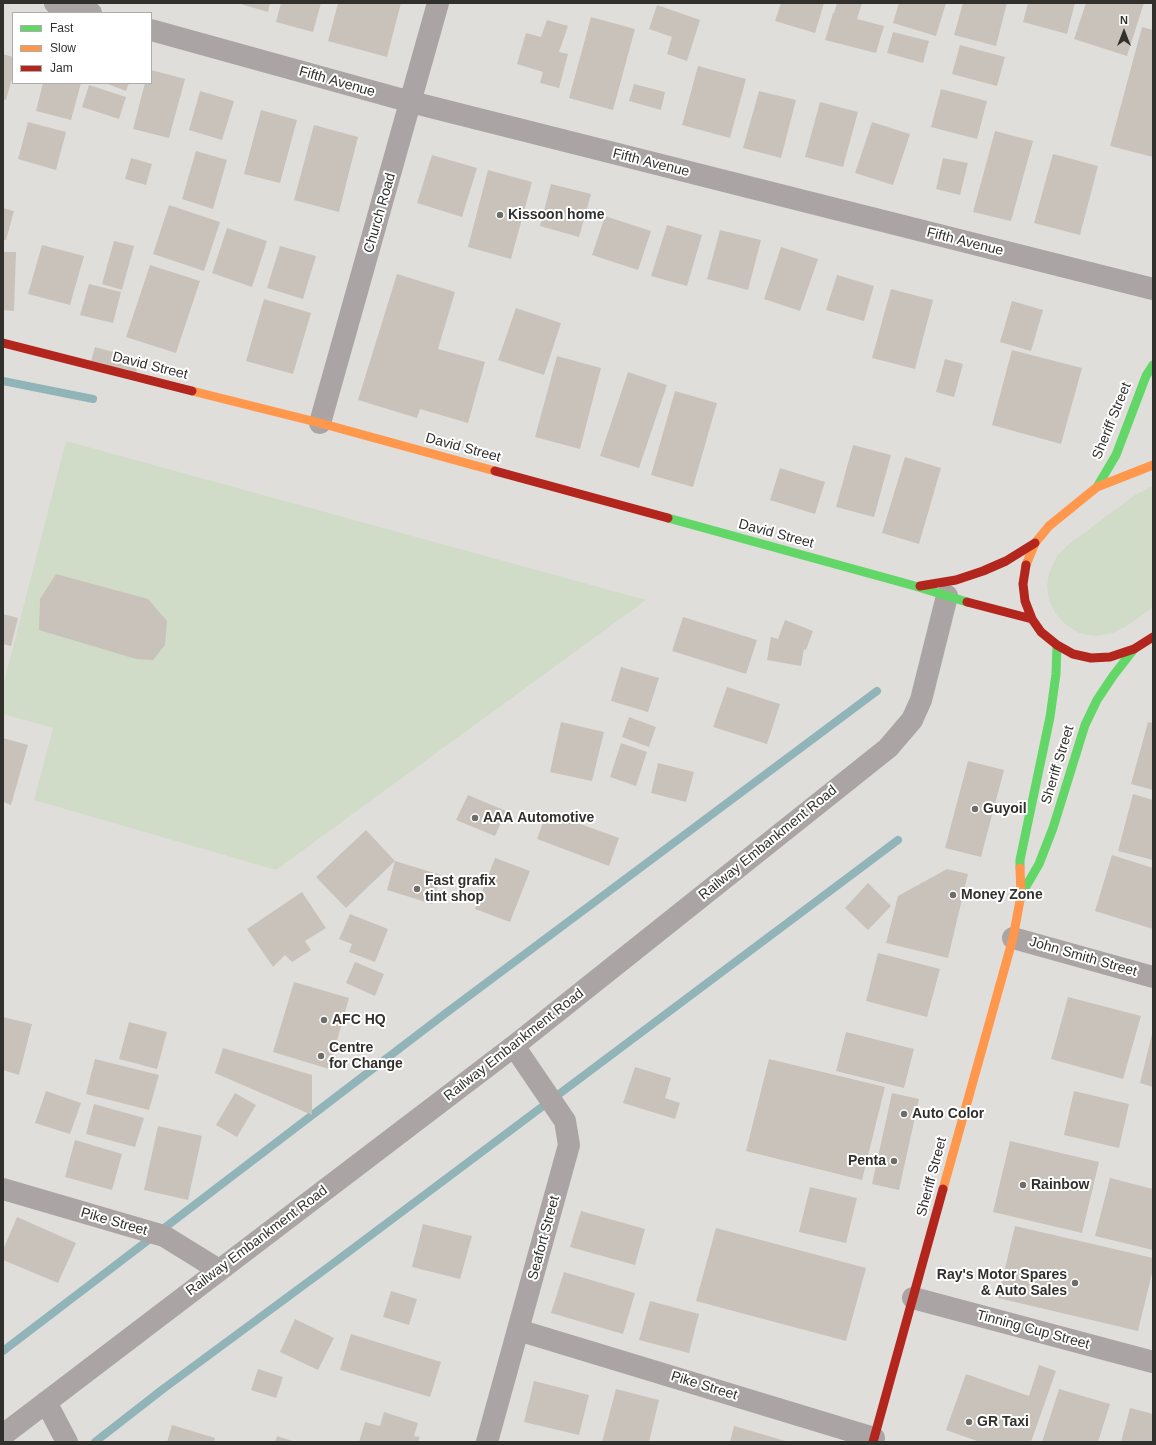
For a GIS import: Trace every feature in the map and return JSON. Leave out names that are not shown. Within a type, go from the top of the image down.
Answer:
[{"type":"main road","name":"David Street","points":[[3,343],[320,423],[1032,619]]},
{"type":"main road","name":"Sheriff Street","points":[[1097,488],[1116,455],[1146,376],[1153,365]]},
{"type":"main road","points":[[1153,465],[1141,468],[1097,488],[1049,526],[1035,543],[1025,567],[1023,584],[1025,601],[1032,619],[1042,632],[1057,645],[1073,654],[1091,658],[1110,657],[1134,649],[1153,637]]},
{"type":"main road","name":"David Street","points":[[915,586],[956,580],[983,571],[1006,561],[1035,543]]},
{"type":"main road","name":"Sheriff Street","points":[[878,1440],[913,1298],[1013,938],[1021,895],[1020,860],[1050,717],[1056,674],[1057,645]]},
{"type":"main road","name":"Sheriff Street","points":[[1021,895],[1039,864],[1053,828],[1085,725],[1097,700],[1134,649]]},
{"type":"street","points":[[55,3],[87,12]]},
{"type":"street","name":"Church Road","points":[[320,423],[438,3]]},
{"type":"street","name":"Fifth Avenue","points":[[152,30],[411,102],[1153,289]]},
{"type":"street","name":"Railway Embankment Road","points":[[3,1435],[514,1046],[888,748],[912,720],[921,700],[947,596]]},
{"type":"street","name":"John Smith Street","points":[[1013,938],[1153,977]]},
{"type":"street","name":"Seafort Street","points":[[487,1442],[568,1151],[569,1138],[566,1121],[514,1046]]},
{"type":"street","name":"Pike Street","points":[[3,1189],[164,1236],[219,1270]]},
{"type":"street","name":"Tinning Cup Street","points":[[913,1298],[1153,1362]]},
{"type":"street","name":"Pike Street","points":[[518,1330],[878,1440]]},
{"type":"street","points":[[46,1402],[65,1439]]},
{"type":"green space","points":[[66,441],[646,600],[276,870],[34,800],[53,728],[3,714],[3,686]]},
{"type":"green space","points":[[1150,487],[1153,487],[1153,607],[1127,626],[1113,633],[1094,636],[1079,633],[1065,624],[1055,613],[1049,600],[1047,586],[1049,573],[1057,556],[1069,544],[1135,495]]},
{"type":"building","points":[[237,3],[270,3],[268,12]]},
{"type":"building","points":[[281,3],[321,3],[313,32],[276,22]]},
{"type":"building","points":[[338,3],[401,3],[387,57],[328,41]]},
{"type":"building","points":[[781,3],[824,3],[815,33],[775,21]]},
{"type":"building","points":[[837,3],[862,3],[857,19],[884,26],[876,53],[825,40]]},
{"type":"building","points":[[899,3],[946,3],[936,36],[893,23]]},
{"type":"building","points":[[963,3],[1007,3],[996,46],[954,35]]},
{"type":"building","points":[[1028,3],[1075,3],[1067,34],[1023,22]]},
{"type":"building","points":[[1086,3],[1144,3],[1127,56],[1074,39]]},
{"type":"building","points":[[657,5],[700,20],[687,61],[667,54],[672,37],[649,29]]},
{"type":"building","points":[[591,17],[635,29],[613,110],[569,98]]},
{"type":"building","points":[[547,20],[568,26],[559,52],[568,54],[559,88],[540,83],[543,72],[517,64],[526,33],[541,37]]},
{"type":"building","points":[[1142,27],[1153,30],[1153,157],[1110,146]]},
{"type":"building","points":[[893,32],[929,41],[923,63],[887,53]]},
{"type":"building","points":[[960,45],[1005,57],[997,86],[952,74]]},
{"type":"building","points":[[3,54],[12,57],[12,79],[6,100],[3,99]]},
{"type":"building","points":[[698,66],[746,79],[730,138],[682,125]]},
{"type":"building","points":[[152,70],[185,79],[169,138],[133,129],[145,84],[152,84]]},
{"type":"building","points":[[43,84],[81,84],[71,120],[36,111]]},
{"type":"building","points":[[108,84],[129,84],[126,91]]},
{"type":"building","points":[[634,84],[665,92],[661,110],[629,101]]},
{"type":"building","points":[[89,85],[126,97],[119,119],[82,107]]},
{"type":"building","points":[[941,89],[987,101],[977,139],[931,127]]},
{"type":"building","points":[[200,91],[234,101],[222,140],[189,130]]},
{"type":"building","points":[[759,91],[796,100],[781,158],[743,148]]},
{"type":"building","points":[[820,102],[858,112],[843,167],[805,157]]},
{"type":"building","points":[[261,110],[297,120],[280,183],[244,174]]},
{"type":"building","points":[[28,122],[66,132],[56,170],[18,159]]},
{"type":"building","points":[[872,122],[910,134],[893,185],[855,173]]},
{"type":"building","points":[[314,125],[358,137],[339,212],[294,200]]},
{"type":"building","points":[[995,131],[1033,141],[1011,221],[973,212]]},
{"type":"building","points":[[196,151],[227,160],[213,209],[182,199]]},
{"type":"building","points":[[1053,154],[1098,166],[1080,235],[1034,223]]},
{"type":"building","points":[[432,155],[477,168],[462,217],[417,203]]},
{"type":"building","points":[[131,158],[152,164],[146,185],[125,179]]},
{"type":"building","points":[[943,158],[968,163],[960,195],[936,189]]},
{"type":"building","name":"Kissoon home","points":[[488,170],[532,182],[511,259],[468,247]]},
{"type":"building","points":[[551,184],[591,194],[579,237],[540,226]]},
{"type":"building","points":[[169,205],[220,222],[204,271],[153,254]]},
{"type":"building","points":[[3,208],[14,211],[6,240],[3,240]]},
{"type":"building","points":[[605,216],[651,231],[638,270],[592,255]]},
{"type":"building","points":[[667,225],[702,235],[687,286],[651,276]]},
{"type":"building","points":[[227,228],[267,241],[252,287],[212,273]]},
{"type":"building","points":[[720,230],[761,240],[748,290],[707,279]]},
{"type":"building","points":[[114,241],[134,246],[122,290],[102,284]]},
{"type":"building","points":[[42,245],[84,256],[70,305],[28,294]]},
{"type":"building","points":[[280,246],[316,256],[303,299],[267,288]]},
{"type":"building","points":[[781,247],[818,259],[800,311],[764,299]]},
{"type":"building","points":[[3,252],[16,252],[14,311],[3,310]]},
{"type":"building","points":[[150,265],[200,281],[176,353],[126,337]]},
{"type":"building","points":[[397,274],[455,292],[438,349],[485,362],[468,423],[420,409],[417,418],[358,400]]},
{"type":"building","points":[[837,275],[874,286],[864,321],[826,310]]},
{"type":"building","points":[[89,284],[121,292],[113,323],[80,315]]},
{"type":"building","points":[[891,289],[933,300],[915,369],[872,358]]},
{"type":"building","points":[[264,299],[311,313],[293,374],[246,361]]},
{"type":"building","points":[[1012,301],[1043,310],[1031,351],[1000,342]]},
{"type":"building","points":[[516,308],[561,323],[544,375],[498,360]]},
{"type":"building","points":[[95,347],[139,359],[136,373],[91,361]]},
{"type":"building","points":[[1012,350],[1082,368],[1061,444],[992,425]]},
{"type":"building","points":[[557,356],[601,368],[580,449],[535,437]]},
{"type":"building","points":[[945,359],[963,364],[954,397],[936,392]]},
{"type":"building","points":[[628,372],[667,385],[639,468],[600,456]]},
{"type":"building","points":[[675,391],[717,403],[693,487],[651,475]]},
{"type":"building","points":[[853,445],[891,455],[874,517],[836,507]]},
{"type":"building","points":[[905,457],[941,468],[919,544],[882,533]]},
{"type":"building","points":[[780,468],[825,482],[815,514],[770,500]]},
{"type":"building","points":[[56,574],[148,599],[167,621],[165,645],[153,660],[136,659],[39,630],[40,599]]},
{"type":"building","points":[[3,614],[18,618],[11,646],[3,644]]},
{"type":"building","points":[[683,617],[757,640],[746,674],[672,651]]},
{"type":"building","points":[[785,620],[813,631],[806,650],[804,649],[801,666],[767,660],[771,637],[778,639]]},
{"type":"building","points":[[621,667],[659,678],[648,712],[611,701]]},
{"type":"building","points":[[727,687],[780,704],[767,744],[713,727]]},
{"type":"building","points":[[629,717],[656,727],[649,747],[622,737]]},
{"type":"building","points":[[561,722],[604,732],[592,781],[550,772]]},
{"type":"building","points":[[1148,722],[1153,723],[1153,790],[1131,784]]},
{"type":"building","points":[[3,738],[28,745],[11,805],[3,802]]},
{"type":"building","points":[[621,743],[647,752],[636,786],[610,777]]},
{"type":"building","name":"Guyoil","points":[[968,761],[1004,770],[981,857],[945,848]]},
{"type":"building","points":[[658,763],[694,772],[686,802],[651,793]]},
{"type":"building","points":[[1133,794],[1153,800],[1153,860],[1118,851]]},
{"type":"building","points":[[468,795],[506,811],[495,836],[456,820]]},
{"type":"building","points":[[547,812],[619,838],[609,866],[537,839]]},
{"type":"building","points":[[366,830],[395,861],[346,908],[316,877]]},
{"type":"building","points":[[1112,855],[1153,868],[1153,929],[1095,911]]},
{"type":"building","points":[[495,858],[530,871],[510,922],[475,909]]},
{"type":"building","points":[[395,861],[441,875],[432,904],[387,890]]},
{"type":"building","points":[[947,869],[968,874],[948,958],[886,943],[898,896]]},
{"type":"building","points":[[868,883],[891,906],[868,930],[845,908]]},
{"type":"building","points":[[302,892],[326,928],[305,941],[311,950],[292,962],[285,955],[273,967],[247,929]]},
{"type":"building","points":[[350,914],[388,929],[375,962],[349,952],[352,944],[339,939]]},
{"type":"building","points":[[878,953],[940,969],[927,1017],[866,1001]]},
{"type":"building","points":[[355,962],[384,974],[375,996],[346,983]]},
{"type":"building","points":[[294,982],[349,998],[329,1069],[273,1052]]},
{"type":"building","points":[[1068,997],[1141,1016],[1123,1079],[1051,1059]]},
{"type":"building","points":[[3,1017],[32,1024],[19,1075],[3,1070]]},
{"type":"building","points":[[129,1022],[167,1032],[157,1069],[119,1059]]},
{"type":"building","points":[[846,1032],[914,1049],[904,1088],[836,1071]]},
{"type":"building","points":[[1153,1034],[1153,1087],[1140,1083]]},
{"type":"building","points":[[223,1048],[312,1075],[312,1115],[215,1073]]},
{"type":"building","points":[[95,1059],[159,1075],[149,1110],[86,1094]]},
{"type":"building","points":[[769,1059],[885,1087],[862,1180],[746,1151]]},
{"type":"building","points":[[635,1067],[671,1078],[665,1098],[680,1103],[675,1119],[623,1103]]},
{"type":"building","points":[[46,1091],[81,1103],[70,1134],[35,1123]]},
{"type":"building","points":[[1074,1091],[1129,1104],[1119,1148],[1064,1135]]},
{"type":"building","points":[[235,1093],[256,1105],[237,1137],[216,1125]]},
{"type":"building","points":[[892,1093],[919,1099],[899,1190],[872,1184]]},
{"type":"building","points":[[94,1104],[144,1118],[135,1147],[86,1134]]},
{"type":"building","points":[[158,1126],[202,1136],[188,1200],[144,1190]]},
{"type":"building","points":[[75,1140],[122,1154],[112,1190],[65,1177]]},
{"type":"building","points":[[1010,1141],[1099,1162],[1082,1233],[993,1212]]},
{"type":"building","points":[[1110,1178],[1153,1189],[1153,1250],[1095,1236]]},
{"type":"building","points":[[810,1187],[857,1198],[846,1243],[799,1232]]},
{"type":"building","points":[[581,1211],[645,1229],[635,1265],[570,1247]]},
{"type":"building","points":[[17,1217],[76,1243],[58,1283],[3,1260],[3,1250]]},
{"type":"building","points":[[423,1224],[472,1236],[460,1279],[412,1267]]},
{"type":"building","name":"Ray's Motor Spares & Auto Sales","points":[[1015,1226],[1153,1258],[1153,1269],[1138,1331],[998,1298]]},
{"type":"building","points":[[716,1228],[866,1268],[846,1341],[696,1301]]},
{"type":"building","points":[[564,1272],[635,1293],[623,1334],[551,1313]]},
{"type":"building","points":[[391,1291],[417,1299],[409,1325],[383,1317]]},
{"type":"building","points":[[650,1301],[699,1314],[689,1353],[639,1340]]},
{"type":"building","points":[[295,1319],[334,1338],[318,1370],[280,1352]]},
{"type":"building","points":[[351,1334],[441,1362],[430,1397],[340,1370]]},
{"type":"building","points":[[1039,1365],[1056,1371],[1031,1442],[980,1442],[946,1430],[966,1374],[1029,1396]]},
{"type":"building","points":[[258,1369],[283,1377],[276,1398],[251,1390]]},
{"type":"building","points":[[534,1381],[589,1395],[579,1435],[524,1422]]},
{"type":"building","points":[[616,1389],[659,1400],[649,1442],[602,1442]]},
{"type":"building","points":[[1059,1389],[1110,1404],[1098,1442],[1042,1442]]},
{"type":"building","points":[[1130,1408],[1153,1414],[1153,1442],[1121,1442]]},
{"type":"building","points":[[384,1412],[418,1423],[414,1436],[420,1437],[418,1442],[359,1442],[365,1422],[380,1426]]},
{"type":"building","points":[[172,1425],[215,1438],[214,1442],[167,1442]]},
{"type":"building","points":[[734,1426],[789,1442],[730,1442]]},
{"type":"building","points":[[277,1436],[296,1442],[275,1442]]},
{"type":"waterway","points":[[3,381],[93,399]]},
{"type":"waterway","points":[[3,1351],[446,1013],[877,691]]},
{"type":"waterway","points":[[95,1442],[163,1389],[898,840]]},
{"type":"traffic: fast","points":[[1097,487],[1116,455],[1146,376],[1153,365]]},
{"type":"traffic: fast","points":[[668,518],[915,586],[967,602]]},
{"type":"traffic: fast","points":[[1020,868],[1020,860],[1050,717],[1056,674],[1057,645]]},
{"type":"traffic: fast","points":[[1021,895],[1039,864],[1053,828],[1085,725],[1097,700],[1134,649]]},
{"type":"traffic: slow","points":[[192,391],[320,423],[495,471]]},
{"type":"traffic: slow","points":[[1026,565],[1035,543],[1049,526],[1097,487],[1153,465]]},
{"type":"traffic: slow","points":[[943,1189],[1013,938],[1021,895],[1020,868]]},
{"type":"traffic: jam","points":[[3,343],[192,391]]},
{"type":"traffic: jam","points":[[495,471],[668,518]]},
{"type":"traffic: jam","points":[[920,586],[956,580],[983,571],[1006,561],[1035,543]]},
{"type":"traffic: jam","points":[[1026,565],[1023,584],[1025,601],[1032,619],[1041,632],[1057,645],[1073,654],[1091,658],[1110,657],[1134,649],[1153,637]]},
{"type":"traffic: jam","points":[[967,602],[1032,619]]},
{"type":"traffic: jam","points":[[873,1442],[943,1189]]},
{"type":"place","name":"Kissoon home","points":[[500,215]]},
{"type":"place","name":"Guyoil","points":[[975,809]]},
{"type":"place","name":"AAA Automotive","points":[[475,818]]},
{"type":"place","name":"Fast grafix tint shop","points":[[417,889]]},
{"type":"place","name":"Money Zone","points":[[953,895]]},
{"type":"place","name":"AFC HQ","points":[[324,1020]]},
{"type":"place","name":"Centre for Change","points":[[321,1056]]},
{"type":"place","name":"Auto Color","points":[[904,1114]]},
{"type":"place","name":"Penta","points":[[894,1161]]},
{"type":"place","name":"Rainbow","points":[[1023,1185]]},
{"type":"place","name":"Ray's Motor Spares & Auto Sales","points":[[1075,1283]]},
{"type":"place","name":"GR Taxi","points":[[969,1422]]}]
